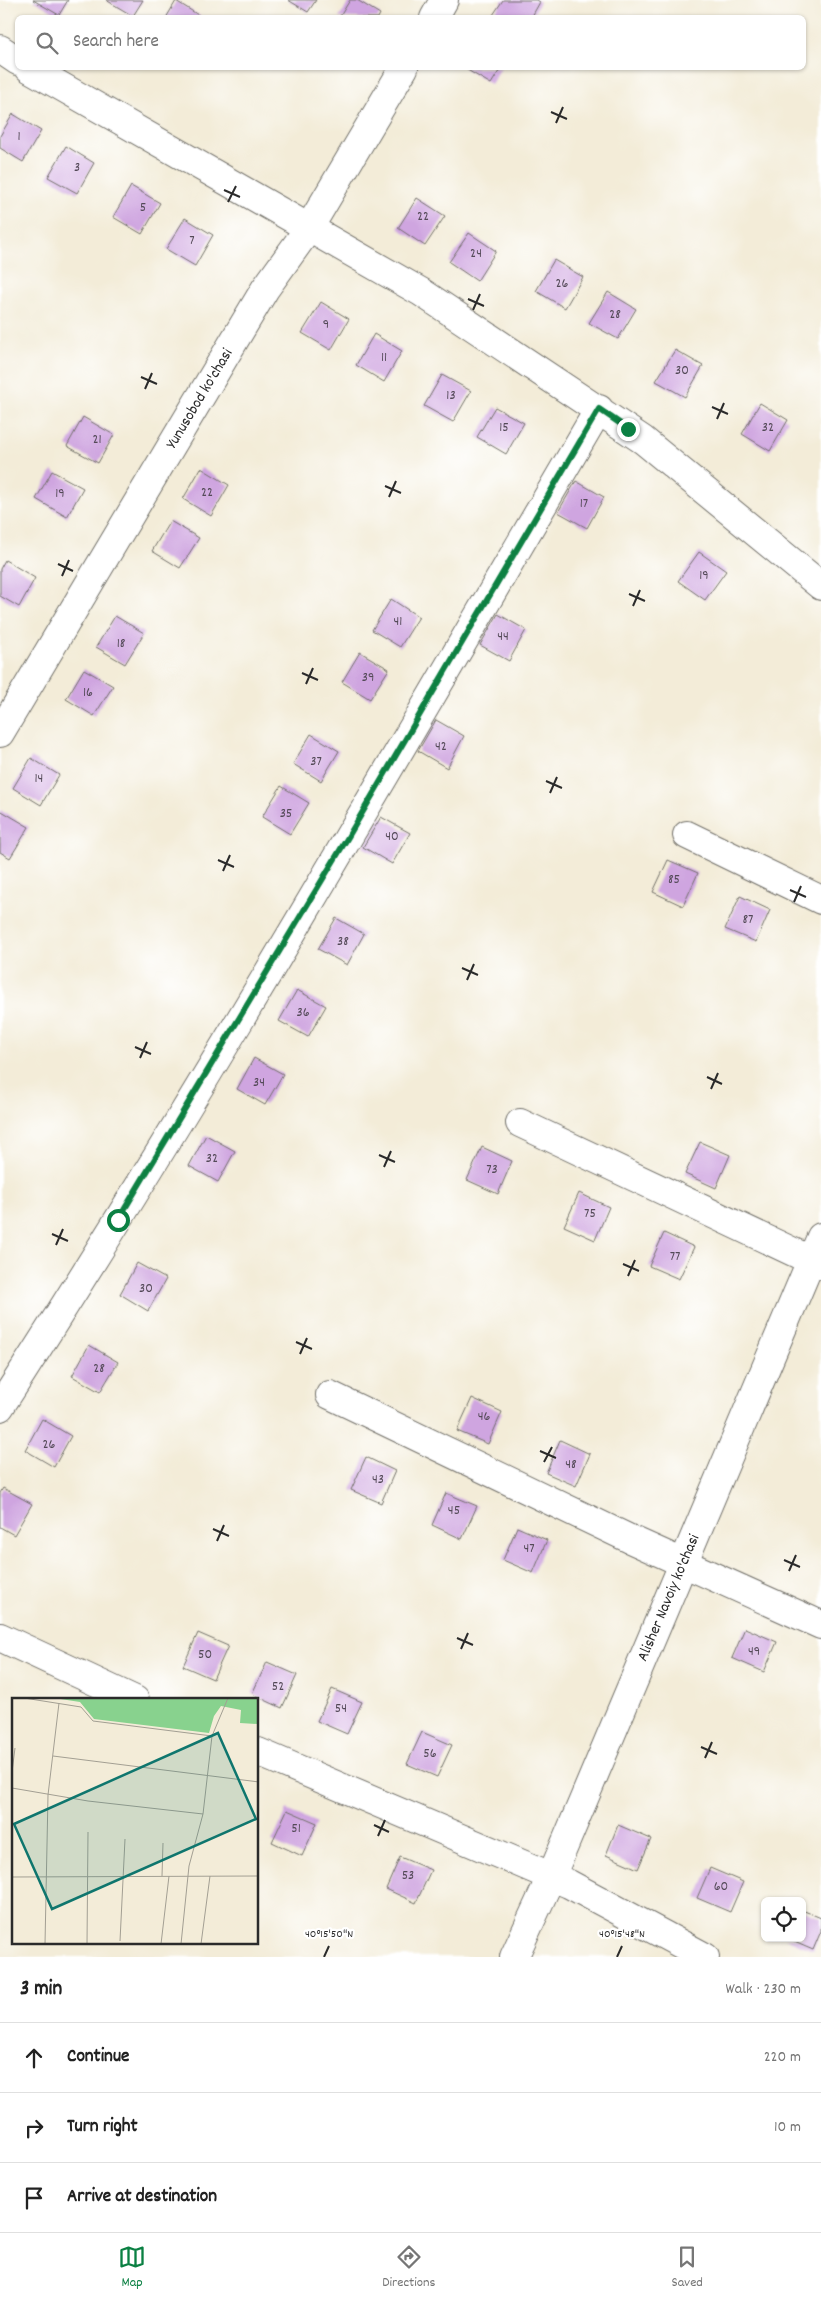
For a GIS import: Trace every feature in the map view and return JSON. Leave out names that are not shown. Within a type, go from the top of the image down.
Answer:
[{"type":"street","points":[[436,15],[444,0]]},
{"type":"street","points":[[32,70],[420,292],[599,409],[643,440],[821,586]]},
{"type":"street","name":"Yunusobod ko'chasi","points":[[0,733],[265,289],[309,228],[403,70]]},
{"type":"street","points":[[0,1407],[78,1286],[338,854],[599,409]]},
{"type":"street","points":[[688,835],[821,900]]},
{"type":"street","points":[[520,1123],[818,1254]]},
{"type":"street","name":"Alisher Navoiy ko'chasi","points":[[514,1957],[552,1877],[683,1563],[818,1254]]},
{"type":"street","points":[[330,1395],[683,1563],[821,1625]]},
{"type":"street","points":[[0,1637],[131,1698]]},
{"type":"street","points":[[259,1752],[552,1877],[705,1957]]},
{"type":"building","points":[[33,0],[68,0],[59,15]]},
{"type":"building","points":[[106,0],[143,0],[134,15]]},
{"type":"building","points":[[288,0],[316,0],[308,12]]},
{"type":"building","points":[[350,0],[357,0],[380,14],[380,15],[341,15]]},
{"type":"building","points":[[503,0],[537,0],[540,2],[533,15],[493,15]]},
{"type":"building","points":[[176,1],[198,15],[168,15]]},
{"type":"building","points":[[467,70],[500,70],[491,84]]},
{"type":"building","points":[[13,114],[41,131],[23,162],[0,148],[0,136]]},
{"type":"building","points":[[66,146],[94,163],[77,193],[48,177]]},
{"type":"building","points":[[131,186],[160,203],[142,234],[113,217]]},
{"type":"building","points":[[417,198],[445,216],[425,246],[398,228]]},
{"type":"building","points":[[185,218],[213,235],[195,266],[166,249]]},
{"type":"building","points":[[469,233],[496,251],[477,281],[449,262]]},
{"type":"building","points":[[554,260],[583,277],[565,308],[536,291]]},
{"type":"building","points":[[608,292],[636,309],[618,339],[589,323]]},
{"type":"building","points":[[321,302],[349,319],[331,350],[302,333]]},
{"type":"building","points":[[374,334],[402,351],[384,382],[356,365]]},
{"type":"building","points":[[675,350],[703,366],[685,397],[656,381]]},
{"type":"building","points":[[442,375],[471,391],[453,422],[424,406]]},
{"type":"building","points":[[760,403],[788,420],[770,451],[742,434]]},
{"type":"building","points":[[495,407],[524,423],[506,454],[477,437]]},
{"type":"building","points":[[83,417],[114,435],[98,463],[67,446]]},
{"type":"building","points":[[201,468],[229,485],[211,516],[183,499]]},
{"type":"building","points":[[52,471],[83,488],[67,517],[36,499]]},
{"type":"building","points":[[576,481],[604,497],[587,528],[558,512]]},
{"type":"building","points":[[170,521],[199,538],[180,568],[152,551]]},
{"type":"building","points":[[699,552],[726,571],[705,600],[678,581]]},
{"type":"building","points":[[5,560],[35,578],[19,607],[0,596],[0,569]]},
{"type":"building","points":[[391,599],[419,617],[400,647],[372,630]]},
{"type":"building","points":[[498,614],[526,630],[509,661],[480,645]]},
{"type":"building","points":[[115,616],[144,633],[125,664],[96,647]]},
{"type":"building","points":[[360,652],[389,669],[370,699],[342,682]]},
{"type":"building","points":[[84,669],[113,686],[94,716],[66,699]]},
{"type":"building","points":[[436,720],[464,736],[447,768],[418,751]]},
{"type":"building","points":[[311,734],[339,751],[321,781],[293,764]]},
{"type":"building","points":[[31,758],[59,775],[41,805],[13,788]]},
{"type":"building","points":[[281,786],[309,803],[290,834],[262,817]]},
{"type":"building","points":[[0,810],[29,827],[10,858],[0,852]]},
{"type":"building","points":[[381,817],[410,833],[392,864],[363,847]]},
{"type":"building","points":[[668,860],[698,873],[683,906],[653,892]]},
{"type":"building","points":[[740,896],[770,910],[756,942],[725,929]]},
{"type":"building","points":[[336,918],[364,934],[347,965],[318,949]]},
{"type":"building","points":[[297,990],[326,1006],[308,1037],[279,1021]]},
{"type":"building","points":[[254,1058],[283,1074],[265,1105],[237,1089]]},
{"type":"building","points":[[206,1135],[235,1151],[218,1182],[189,1166]]},
{"type":"building","points":[[700,1142],[730,1155],[716,1188],[685,1174]]},
{"type":"building","points":[[482,1147],[512,1161],[498,1194],[467,1180]]},
{"type":"building","points":[[579,1193],[609,1207],[595,1240],[564,1226]]},
{"type":"building","points":[[664,1233],[694,1247],[679,1279],[649,1266]]},
{"type":"building","points":[[137,1263],[166,1279],[148,1311],[120,1294]]},
{"type":"building","points":[[89,1345],[118,1362],[100,1392],[72,1376]]},
{"type":"building","points":[[472,1398],[502,1412],[488,1444],[457,1431]]},
{"type":"building","points":[[42,1419],[71,1436],[54,1467],[25,1450]]},
{"type":"building","points":[[560,1440],[590,1454],[576,1486],[546,1473]]},
{"type":"building","points":[[366,1457],[395,1471],[381,1503],[351,1490]]},
{"type":"building","points":[[3,1488],[32,1504],[14,1535],[0,1527],[0,1493]]},
{"type":"building","points":[[446,1493],[477,1506],[462,1539],[432,1525]]},
{"type":"building","points":[[517,1527],[547,1540],[533,1573],[503,1560]]},
{"type":"building","points":[[745,1628],[777,1642],[764,1672],[732,1658]]},
{"type":"building","points":[[198,1633],[228,1646],[213,1679],[183,1666]]},
{"type":"building","points":[[267,1662],[297,1675],[282,1708],[252,1694]]},
{"type":"building","points":[[332,1689],[362,1702],[347,1734],[317,1721]]},
{"type":"building","points":[[422,1732],[452,1745],[437,1777],[407,1764]]},
{"type":"building","points":[[287,1810],[317,1823],[302,1856],[272,1842]]},
{"type":"building","points":[[618,1825],[651,1839],[638,1869],[606,1855]]},
{"type":"building","points":[[400,1857],[431,1870],[416,1903],[386,1889]]},
{"type":"building","points":[[710,1868],[743,1882],[730,1912],[697,1898]]},
{"type":"building","points":[[806,1912],[821,1918],[821,1931],[813,1950],[794,1942],[806,1942]]},
{"type":"route","points":[[118,1220],[348,837],[599,409],[628,429]]}]
